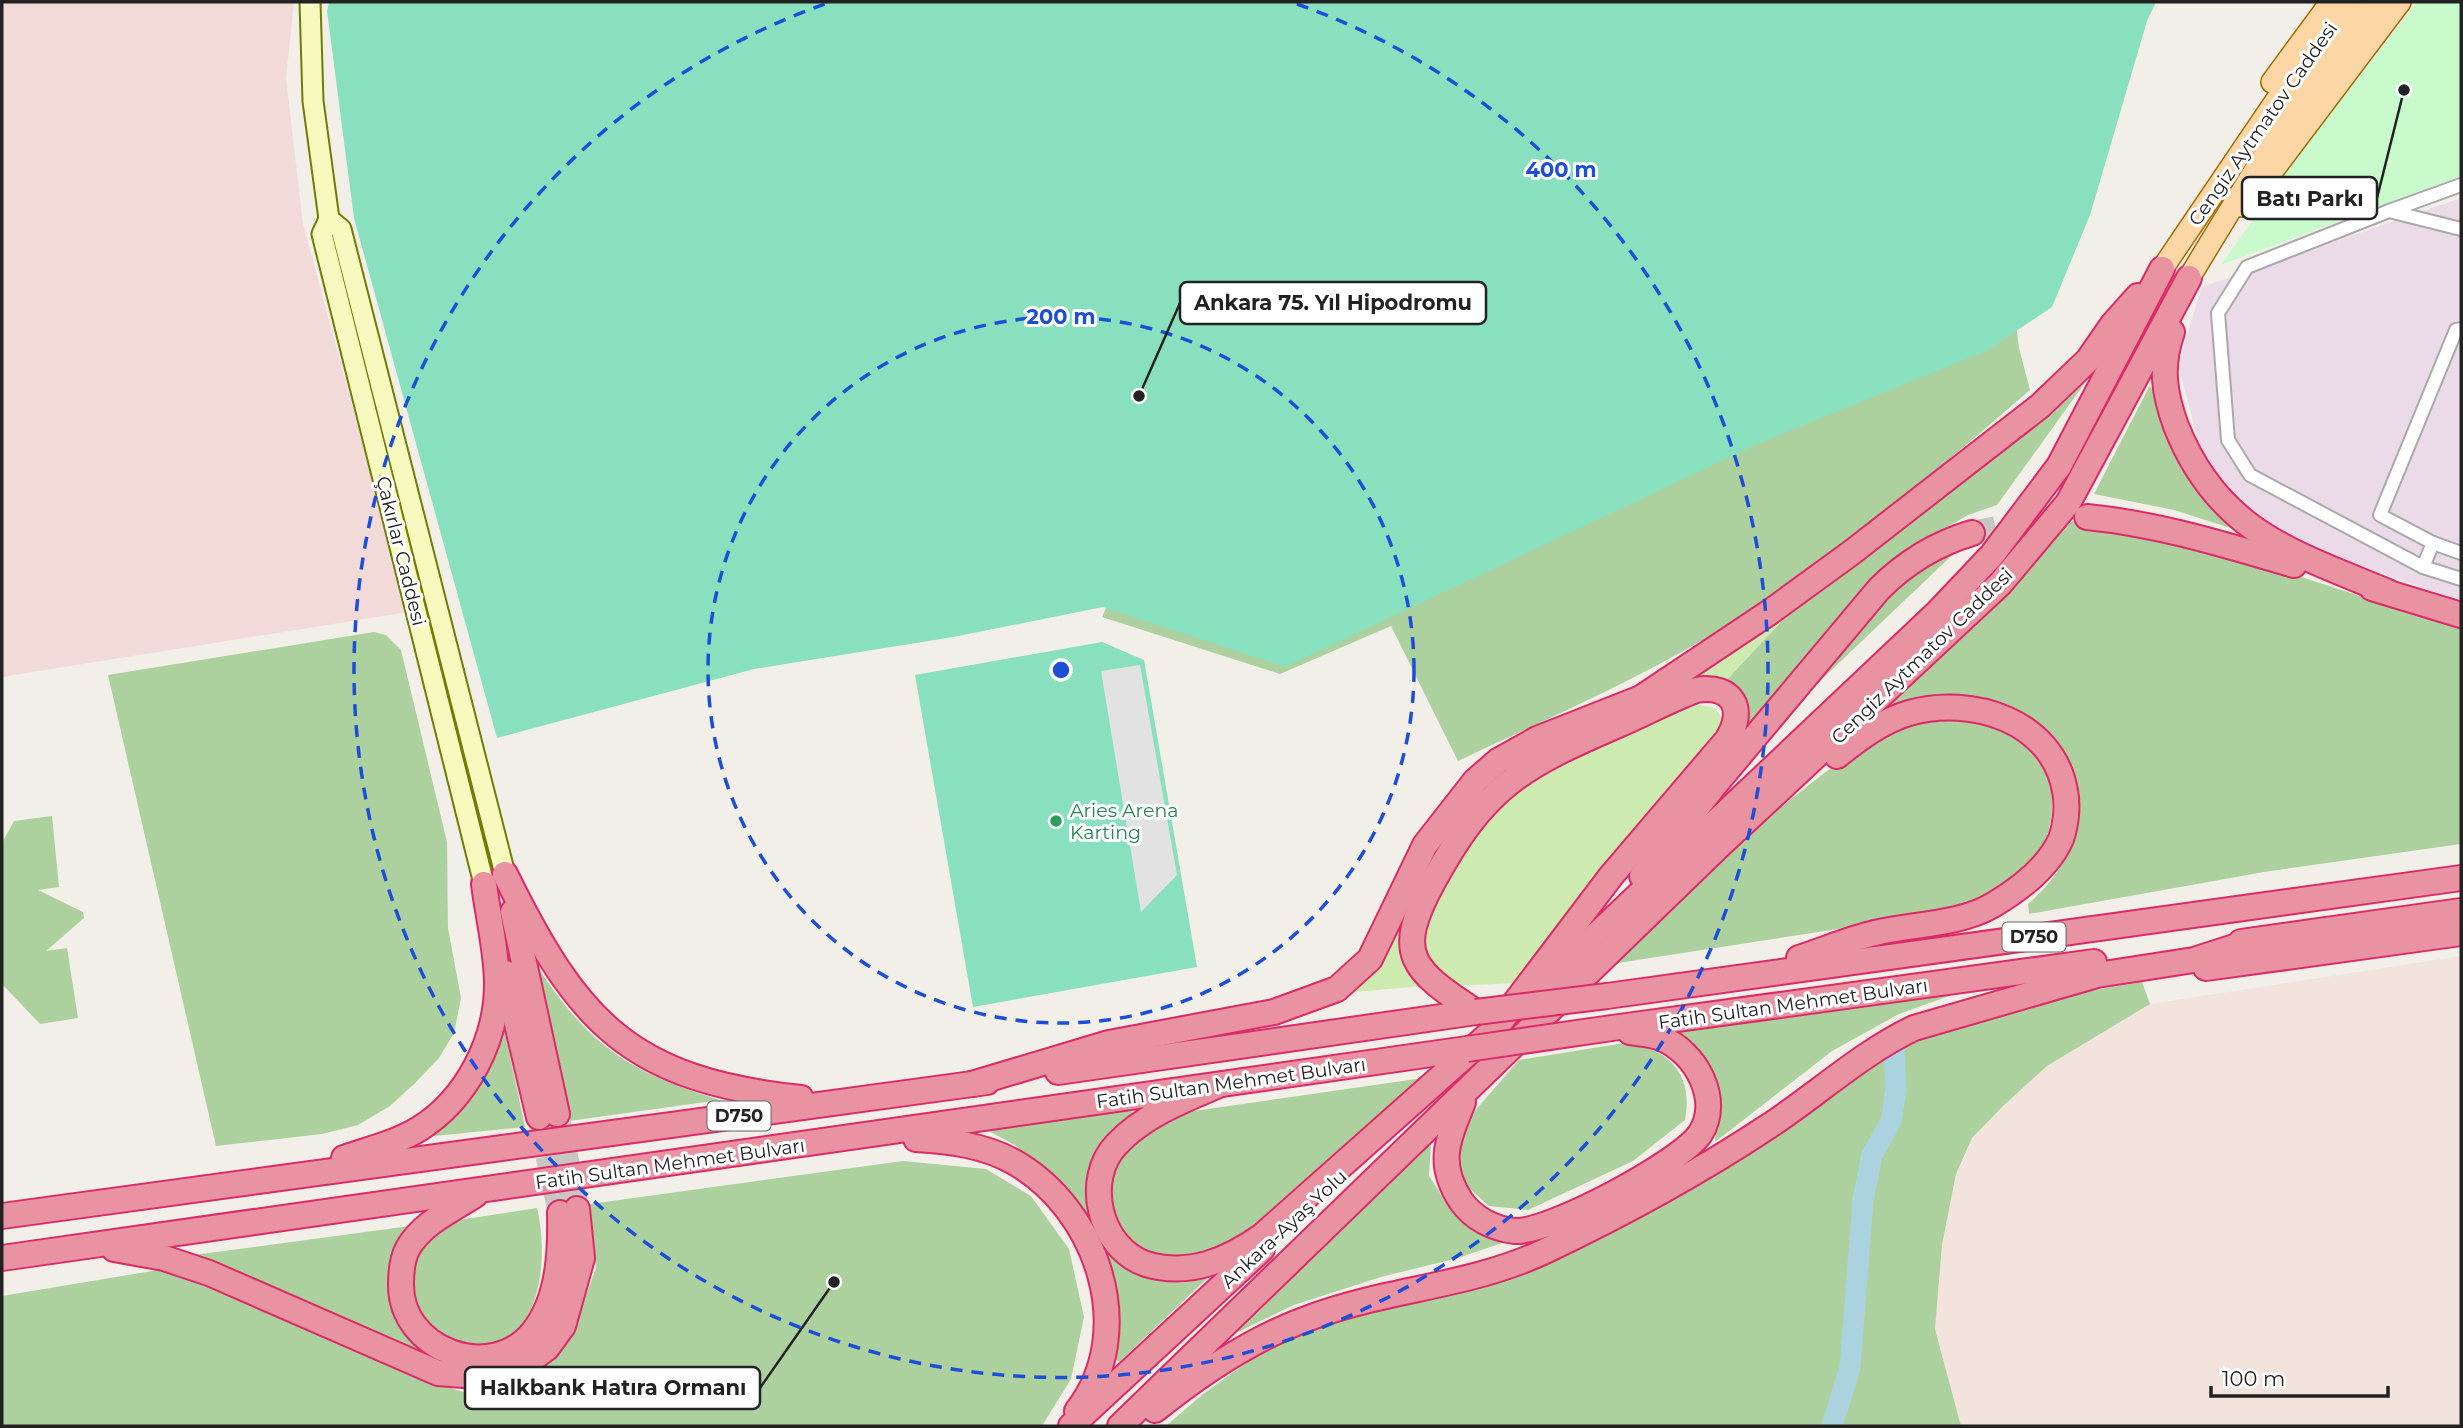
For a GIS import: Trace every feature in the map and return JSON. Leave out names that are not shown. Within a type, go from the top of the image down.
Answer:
[{"type":"highway","points":[[972,1084],[1110,1043],[1274,1012],[1337,989],[1370,959],[1425,845],[1475,781],[1498,761],[1537,740],[1640,698],[1760,619],[1851,553],[2057,390],[2088,360],[2113,324],[2162,270]]},
{"type":"highway","name":"Cengiz Aytmatov Caddesi","points":[[1495,1029],[1587,947],[1937,613],[1992,555],[2059,467],[2162,270]]},
{"type":"highway","points":[[2189,278],[2163,370],[2172,414],[2200,477],[2252,529],[2280,547],[2388,592]]},
{"type":"highway","name":"Cengiz Aytmatov Caddesi","points":[[1537,1024],[1719,846],[1955,628],[2052,525],[2087,472],[2189,278]]},
{"type":"highway","points":[[2087,517],[2134,521],[2181,532],[2461,615]]},
{"type":"highway","points":[[1587,947],[1718,781],[1878,589],[1895,573],[1943,542],[1972,533]]},
{"type":"highway","points":[[1219,1085],[1171,1106],[1134,1129],[1116,1145],[1106,1159],[1100,1177],[1101,1215],[1118,1244],[1145,1264],[1178,1268],[1201,1266],[1238,1253],[1262,1236],[1495,1029],[1611,876],[1727,740],[1738,716],[1736,707],[1725,693],[1707,688],[1696,690],[1541,759],[1517,775],[1471,818],[1456,839],[1420,906],[1410,937],[1421,970],[1431,981],[1476,1012]]},
{"type":"highway","points":[[1719,846],[1870,732],[1902,716],[1942,707],[1998,715],[2025,729],[2042,744],[2056,762],[2066,797],[2061,839],[2050,857],[2039,872],[1990,906],[1966,915],[1874,933],[1740,977]]},
{"type":"highway","name":"Fatih Sultan Mehmet Bulvarı","points":[[2,1216],[2461,878]]},
{"type":"highway","points":[[494,879],[560,975],[587,1009],[615,1035],[645,1057],[683,1074],[722,1086],[843,1102]]},
{"type":"highway","points":[[494,879],[548,1115]]},
{"type":"highway","points":[[289,1177],[396,1141],[420,1128],[444,1109],[462,1088],[488,1039],[497,983],[494,879]]},
{"type":"highway","name":"Fatih Sultan Mehmet Bulvarı","points":[[2,1258],[1612,1028],[2461,911]]},
{"type":"highway","points":[[2049,988],[2461,933]]},
{"type":"highway","points":[[1136,1426],[1225,1359],[1282,1329],[1310,1317],[1462,1280],[1539,1253],[1660,1195],[1772,1124],[1888,1040],[1913,1028],[2097,975],[2194,960],[2256,940]]},
{"type":"highway","name":"Ankara-Ayaş Yolu","points":[[1120,1426],[1537,1024]]},
{"type":"highway","points":[[1467,1093],[1449,1138],[1445,1160],[1448,1180],[1469,1212],[1499,1229],[1517,1231],[1556,1222],[1648,1175],[1677,1156],[1700,1134],[1708,1115],[1707,1091],[1701,1074],[1686,1055],[1662,1038],[1612,1028]]},
{"type":"highway","name":"Ankara-Ayaş Yolu","points":[[1070,1426],[1495,1029]]},
{"type":"highway","points":[[863,1136],[941,1141],[981,1148],[1014,1162],[1040,1180],[1064,1204],[1083,1230],[1098,1262],[1104,1292],[1106,1321],[1103,1354],[1093,1384],[1063,1426]]},
{"type":"highway","points":[[93,1245],[164,1258],[209,1273],[438,1373],[489,1377],[521,1367],[547,1348],[563,1326],[582,1258],[568,1211],[559,1266],[546,1310],[533,1332],[517,1347],[495,1356],[470,1358],[445,1352],[424,1338],[407,1317],[401,1294],[401,1269],[407,1249],[421,1230],[484,1190]]},
{"type":"main road","name":"Çakırlar Caddesi","points":[[310,2],[313,102],[329,219],[322,234],[457,777],[494,879]]},
{"type":"main road","name":"Cengiz Aytmatov Caddesi","points":[[2176,248],[2186,212],[2200,188],[2331,2]]},
{"type":"main road","name":"Cengiz Aytmatov Caddesi","points":[[2162,270],[2286,86],[2352,2]]},
{"type":"main road","name":"Cengiz Aytmatov Caddesi","points":[[2189,278],[2246,181],[2311,83],[2377,2]]},
{"type":"main road","name":"Cengiz Aytmatov Caddesi","points":[[2222,223],[2252,198],[2400,2]]},
{"type":"main road","name":"Çakırlar Caddesi","points":[[329,219],[341,229],[478,771],[494,879]]},
{"type":"main road","points":[[457,777],[478,771]]},
{"type":"street","points":[[2461,185],[2247,267],[2218,313],[2228,440],[2250,475],[2423,567],[2461,579]]},
{"type":"street","points":[[2389,211],[2461,229]]},
{"type":"street","points":[[2461,329],[2456,330],[2380,515],[2461,553]]},
{"type":"street","points":[[2423,567],[2433,542]]},
{"type":"shaded area","points":[[2,2],[294,2],[286,78],[303,224],[408,612],[2,677]]},
{"type":"shaded area","points":[[2461,198],[2461,601],[2323,553],[2269,529],[2229,496],[2198,440],[2178,364],[2202,287]]},
{"type":"shaded area","points":[[1140,665],[1177,875],[1141,912],[1101,671]]},
{"type":"shaded area","points":[[2461,956],[2461,1426],[1961,1426],[1935,1329],[1942,1245],[1956,1174],[1972,1138],[2003,1106],[2047,1066],[2150,1004]]},
{"type":"green space","points":[[329,2],[2156,2],[2147,21],[2090,215],[2052,307],[1988,350],[1762,442],[1285,667],[1103,607],[953,637],[754,669],[497,738],[354,218],[327,11]]},
{"type":"green space","points":[[2417,2],[2461,2],[2461,176],[2221,265],[2309,141]]},
{"type":"green space","points":[[2011,285],[2019,348],[2030,390],[1851,538],[1737,619],[1635,677],[1458,761],[1391,626],[1280,674],[1102,617],[1146,514]]},
{"type":"green space","points":[[2085,383],[1997,505],[1968,515],[1920,543],[1749,730],[1743,703],[1724,683],[1806,595]]},
{"type":"green space","points":[[2150,385],[2174,442],[2243,532],[2174,510],[2094,494]]},
{"type":"green space","points":[[2072,521],[2197,543],[2461,629],[2461,844],[2264,872],[2029,914],[2028,904],[2056,874],[2066,857],[2079,820],[2076,780],[2064,755],[2036,723],[1894,709],[1887,702],[1995,604]]},
{"type":"green space","points":[[1967,541],[1780,719],[1895,588],[1931,559]]},
{"type":"green space","points":[[1806,595],[1724,683],[1690,686],[1640,710],[1580,733],[1532,758],[1507,777],[1484,798],[1446,845],[1404,930],[1407,960],[1421,986],[1345,993],[1367,974],[1384,951],[1438,842],[1454,817],[1494,776],[1515,760],[1550,740],[1631,709],[1663,692]]},
{"type":"green space","points":[[374,632],[386,635],[401,650],[447,842],[448,928],[461,998],[454,1033],[439,1058],[414,1084],[390,1106],[358,1125],[322,1134],[216,1146],[108,675]]},
{"type":"green space","name":"Aries Arena Karting","points":[[1102,642],[1144,660],[1197,967],[973,1007],[915,675]]},
{"type":"green space","points":[[1691,703],[1715,708],[1722,718],[1723,727],[1517,983],[1451,986],[1434,974],[1418,945],[1423,915],[1475,824],[1538,769]]},
{"type":"green space","points":[[1946,717],[1983,723],[2004,730],[2025,743],[2039,760],[2048,779],[2052,801],[2044,845],[2032,864],[2016,881],[1992,895],[1947,912],[1618,963],[1759,824],[1836,764],[1895,727]]},
{"type":"green space","points":[[52,816],[59,887],[38,890],[83,912],[84,918],[46,951],[67,948],[78,1018],[40,1024],[2,984],[2,843],[14,821]]},
{"type":"green space","points":[[533,960],[572,1013],[611,1051],[658,1078],[720,1100],[569,1121]]},
{"type":"green space","points":[[2142,982],[2150,1004],[2047,1066],[1972,1138],[1956,1174],[1942,1245],[1935,1329],[1961,1426],[1166,1426],[1203,1394],[1274,1343],[1325,1324],[1498,1276],[1900,1045],[2055,997]]},
{"type":"green space","points":[[1960,992],[1899,1014],[1832,1051],[1715,1142],[1718,1104],[1692,1046],[1675,1031]]},
{"type":"green space","points":[[499,1004],[525,1127],[414,1138],[446,1113]]},
{"type":"green space","points":[[1630,1042],[1657,1052],[1676,1068],[1686,1091],[1685,1120],[1633,1161],[1528,1210],[1489,1206],[1460,1180],[1456,1158],[1460,1128],[1519,1060]]},
{"type":"green space","points":[[1423,1078],[1297,1197],[1217,1254],[1167,1258],[1145,1252],[1127,1238],[1114,1211],[1110,1188],[1115,1164],[1147,1131],[1187,1112]]},
{"type":"green space","points":[[1124,1105],[1135,1115],[1104,1150],[1089,1180],[1088,1195],[1092,1212],[1102,1231],[1118,1253],[1216,1270],[1119,1362],[1111,1355],[1116,1314],[1058,1187],[1015,1145],[979,1126]]},
{"type":"green space","points":[[1431,1143],[1429,1176],[1453,1213],[1475,1229],[1525,1235],[1458,1258],[1381,1277],[1294,1305],[1236,1333]]},
{"type":"green space","points":[[903,1161],[986,1169],[1031,1196],[1069,1249],[1084,1317],[1071,1379],[1042,1426],[2,1426],[2,1296],[170,1268],[417,1377],[473,1395],[535,1375],[571,1338],[596,1268],[590,1204]]},
{"type":"green space","points":[[537,1208],[542,1244],[539,1284],[525,1320],[513,1334],[497,1344],[465,1350],[422,1323],[406,1277],[422,1243],[452,1221]]},
{"type":"green space","points":[[410,1226],[398,1244],[391,1262],[387,1278],[388,1293],[400,1324],[424,1357],[186,1256]]},
{"type":"waterway","points":[[1832,1426],[1850,1368],[1863,1200],[1872,1155],[1891,1121],[1896,1090],[1894,1049]]},
{"type":"tunnel","points":[[1972,533],[2042,519],[2087,517]]},
{"type":"tunnel","points":[[557,1114],[577,1209]]},
{"type":"tunnel","points":[[540,1121],[560,1213]]},
{"type":"place","name":"Batı Parkı","points":[[2404,90]]},
{"type":"place","name":"Ankara 75. Yıl Hipodromu","points":[[1139,396]]},
{"type":"place","name":"Aries Arena Karting","points":[[1056,821]]},
{"type":"place","name":"Halkbank Hatıra Ormanı","points":[[834,1282]]}]
